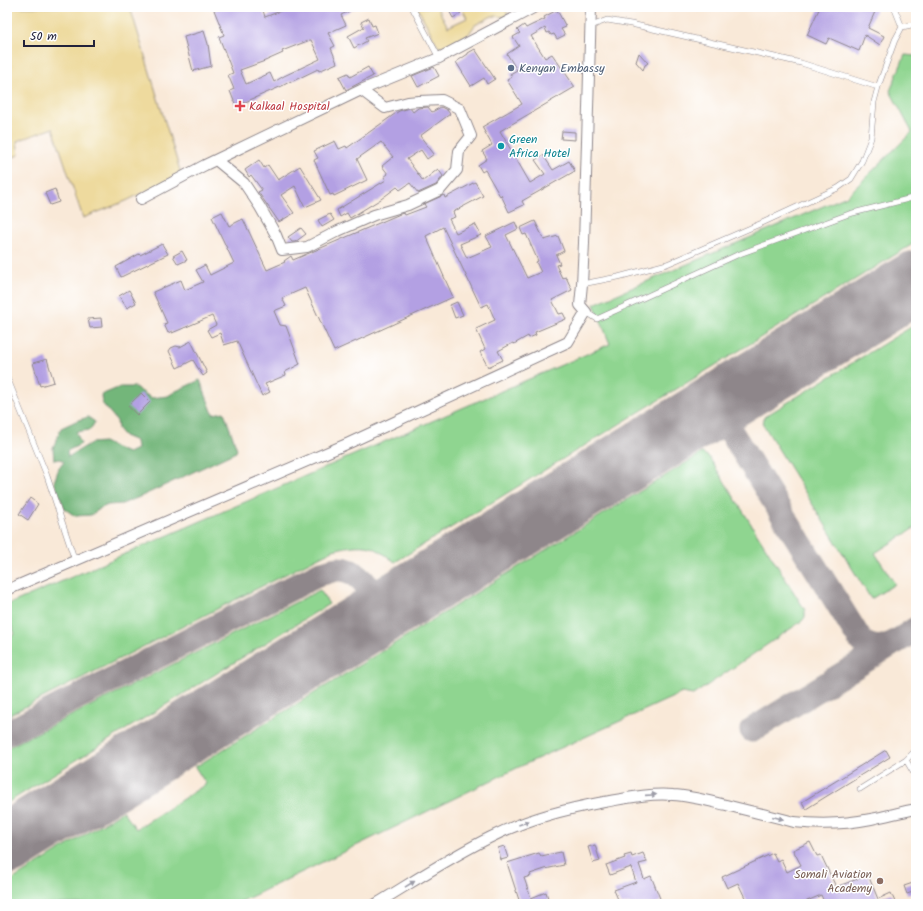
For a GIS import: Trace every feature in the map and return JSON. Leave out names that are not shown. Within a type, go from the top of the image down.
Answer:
[{"type":"street","points":[[141,199],[216,160],[361,90],[439,58],[535,7]]},
{"type":"street","points":[[7,590],[349,443],[568,342],[586,312],[580,305],[582,284],[591,7]]},
{"type":"street","points":[[216,160],[244,183],[260,206],[276,235],[282,250],[307,247],[374,215],[408,205],[440,190],[457,170],[459,150],[471,136],[460,109],[442,100],[419,100],[385,108],[361,90]]},
{"type":"street","points":[[376,904],[461,853],[492,836],[518,825],[593,804],[632,797],[667,795],[692,797],[794,822],[809,824],[824,824],[870,819],[916,809]]},
{"type":"lane","points":[[412,7],[439,58]]},
{"type":"lane","points":[[894,7],[902,27]]},
{"type":"lane","points":[[591,26],[607,20],[638,26],[801,63],[878,87]]},
{"type":"lane","points":[[582,284],[618,277],[667,264],[838,188],[851,179],[862,161],[871,138],[874,102],[895,40],[902,27],[916,24]]},
{"type":"lane","points":[[586,312],[597,319],[737,255],[849,214],[916,197]]},
{"type":"lane","points":[[7,377],[47,476],[76,561]]},
{"type":"lane","points":[[860,789],[906,760],[916,750]]},
{"type":"lane","points":[[906,760],[916,777]]},
{"type":"green space","points":[[905,55],[916,56],[916,242],[395,562],[380,551],[366,546],[347,547],[333,550],[7,716],[7,638],[15,634],[7,616],[7,605],[610,344],[594,304],[847,196],[912,132],[890,91]]},
{"type":"green space","points":[[916,324],[916,527],[875,553],[895,584],[871,599],[763,424],[764,417]]},
{"type":"green space","points":[[200,380],[213,414],[224,412],[237,449],[236,452],[142,496],[122,504],[108,505],[91,515],[75,516],[65,509],[54,482],[59,468],[64,462],[60,459],[54,460],[53,448],[61,428],[88,417],[95,422],[90,430],[76,432],[81,444],[67,451],[68,457],[91,443],[104,442],[128,453],[137,449],[136,441],[124,436],[118,429],[117,421],[102,403],[101,395],[120,387],[135,387],[151,398],[168,396]]},
{"type":"green space","points":[[702,453],[709,457],[805,610],[805,617],[802,621],[693,695],[682,693],[519,767],[236,904],[7,904],[7,883],[123,811],[136,829],[206,784],[195,767]]},
{"type":"green space","points":[[320,590],[329,604],[7,803],[7,748]]},
{"type":"sand","points":[[7,7],[130,7],[181,174],[126,201],[83,218],[53,128],[17,141],[19,155],[7,159]]},
{"type":"sand","points":[[417,7],[437,7],[448,27],[467,18],[461,7],[504,7],[508,14],[504,17],[492,16],[475,25],[468,35],[439,48]]},
{"type":"building","points":[[221,7],[262,7],[265,17],[291,7],[358,7],[341,15],[346,25],[328,33],[335,46],[331,48],[337,63],[319,71],[318,69],[236,106],[230,91],[234,89],[228,75],[233,73],[219,37],[224,35],[214,10]],"holes":[[[311,40],[320,59],[274,82],[270,73],[246,84],[240,70],[265,61],[283,53],[282,51]]]},
{"type":"building","points":[[447,7],[458,7],[461,13],[453,18]]},
{"type":"building","points":[[820,7],[877,7],[868,28],[884,36],[880,45],[865,35],[859,51],[829,38],[826,44],[807,35]]},
{"type":"building","points":[[557,10],[566,27],[561,29],[565,35],[557,39],[554,34],[551,35],[549,32],[547,33],[545,28],[531,36],[545,58],[552,54],[575,87],[500,131],[530,183],[545,174],[535,160],[543,155],[553,170],[569,161],[575,171],[522,201],[524,205],[509,212],[501,195],[500,196],[485,170],[482,172],[478,165],[487,159],[482,151],[492,145],[482,127],[522,104],[507,80],[512,77],[510,74],[517,70],[507,54],[519,46],[513,37],[520,33],[517,30],[524,25],[526,28],[545,19],[544,17]]},
{"type":"building","points":[[369,18],[372,26],[375,25],[378,33],[365,38],[367,41],[354,48],[348,36],[364,27],[361,22]]},
{"type":"building","points":[[204,31],[208,44],[211,66],[193,71],[184,37]]},
{"type":"building","points":[[475,49],[495,79],[487,84],[484,78],[471,86],[456,62]]},
{"type":"building","points":[[639,53],[648,63],[645,65],[643,70],[636,62]]},
{"type":"building","points":[[368,67],[373,76],[346,90],[339,77],[348,73],[350,77]]},
{"type":"building","points":[[434,67],[439,76],[418,87],[412,76]]},
{"type":"building","points":[[428,107],[432,112],[441,107],[447,110],[450,114],[420,136],[434,154],[427,159],[421,150],[407,159],[423,181],[438,169],[443,176],[436,185],[418,193],[410,183],[400,190],[397,187],[381,199],[350,218],[347,213],[340,217],[337,210],[386,180],[384,177],[388,174],[382,166],[393,157],[381,142],[357,159],[367,180],[334,196],[333,194],[330,195],[314,160],[318,158],[314,151],[335,141],[339,149],[346,146],[347,148],[399,111],[410,108],[413,112],[418,108]]},
{"type":"building","points":[[562,131],[575,132],[575,140],[561,139]]},
{"type":"building","points":[[259,160],[264,168],[268,165],[278,180],[300,166],[321,200],[305,207],[295,186],[281,195],[294,213],[279,222],[258,192],[262,190],[251,175],[249,177],[245,170]]},
{"type":"building","points":[[475,182],[483,196],[453,212],[455,217],[449,219],[456,233],[475,224],[481,235],[460,244],[467,258],[492,247],[486,236],[515,222],[518,229],[506,235],[527,278],[541,272],[536,262],[538,261],[526,234],[523,235],[520,228],[535,221],[544,240],[558,236],[564,251],[556,255],[560,264],[556,265],[562,278],[566,277],[572,290],[552,300],[559,314],[563,313],[566,319],[535,332],[536,335],[529,338],[528,336],[498,351],[503,360],[488,367],[480,352],[485,349],[476,329],[495,320],[488,304],[481,307],[443,227],[426,236],[453,297],[334,351],[305,288],[282,298],[286,306],[274,311],[280,325],[286,326],[300,364],[285,372],[286,375],[265,384],[270,392],[262,396],[237,341],[224,345],[220,333],[211,337],[207,330],[216,325],[212,316],[172,333],[172,331],[168,333],[164,324],[167,323],[153,292],[181,280],[185,290],[203,282],[196,270],[205,265],[210,275],[234,263],[212,217],[222,212],[229,226],[243,219],[267,270],[285,262],[284,261],[291,256],[293,260],[400,214],[404,213],[405,215],[426,207],[424,204],[444,195],[445,198]]},
{"type":"building","points":[[55,189],[59,202],[50,205],[45,193]]},
{"type":"building","points":[[330,214],[334,220],[322,227],[318,220]]},
{"type":"building","points":[[301,228],[306,234],[295,242],[292,242],[288,237]]},
{"type":"building","points":[[162,244],[168,254],[121,277],[116,267],[139,254],[140,255]]},
{"type":"building","points":[[182,251],[187,260],[178,264],[173,256]]},
{"type":"building","points":[[129,290],[136,303],[127,308],[119,296]]},
{"type":"building","points":[[457,302],[463,315],[455,318],[450,305]]},
{"type":"building","points":[[101,318],[102,327],[90,328],[88,319]]},
{"type":"building","points":[[191,341],[207,373],[203,376],[193,360],[177,368],[169,351],[171,348],[176,346],[180,347]]},
{"type":"building","points":[[47,359],[54,382],[40,386],[33,363]]},
{"type":"building","points":[[141,393],[150,402],[137,415],[128,406]]},
{"type":"building","points":[[30,498],[38,504],[28,520],[19,514]]},
{"type":"building","points":[[886,750],[890,757],[806,809],[802,802]]},
{"type":"building","points":[[810,842],[817,856],[821,855],[836,887],[868,875],[878,899],[891,893],[896,904],[825,904],[821,895],[800,904],[748,904],[738,883],[727,888],[722,877],[773,853],[777,861],[781,859],[787,872],[801,865],[793,850]]},
{"type":"building","points":[[595,845],[600,861],[593,863],[588,847]]},
{"type":"building","points":[[504,846],[508,858],[501,860],[498,848]]},
{"type":"building","points":[[561,852],[564,865],[545,869],[530,874],[531,876],[524,878],[531,898],[546,892],[549,901],[547,902],[548,904],[516,904],[521,901],[519,900],[507,863],[539,853],[541,856]]},
{"type":"building","points":[[643,853],[647,862],[639,864],[644,879],[651,876],[661,901],[654,904],[620,904],[614,890],[636,882],[631,867],[610,875],[606,865],[625,858],[624,856],[631,854],[632,857]]},
{"type":"building","points":[[916,882],[916,891],[907,894],[904,886]]},
{"type":"taxiway","points":[[715,406],[861,641],[868,646],[882,647],[896,642],[916,629]]},
{"type":"taxiway","points":[[7,733],[321,573],[334,569],[347,570],[354,573],[366,584],[385,611]]},
{"type":"taxiway","points":[[752,730],[890,645]]},
{"type":"runway","points":[[7,844],[916,282]]},
{"type":"place","name":"Kenyan Embassy","points":[[511,68]]},
{"type":"place","name":"Kalkaal Hospital","points":[[240,106]]},
{"type":"place","name":"Green Africa Hotel","points":[[501,146]]},
{"type":"place","name":"Somali Aviation Academy","points":[[880,881]]}]
